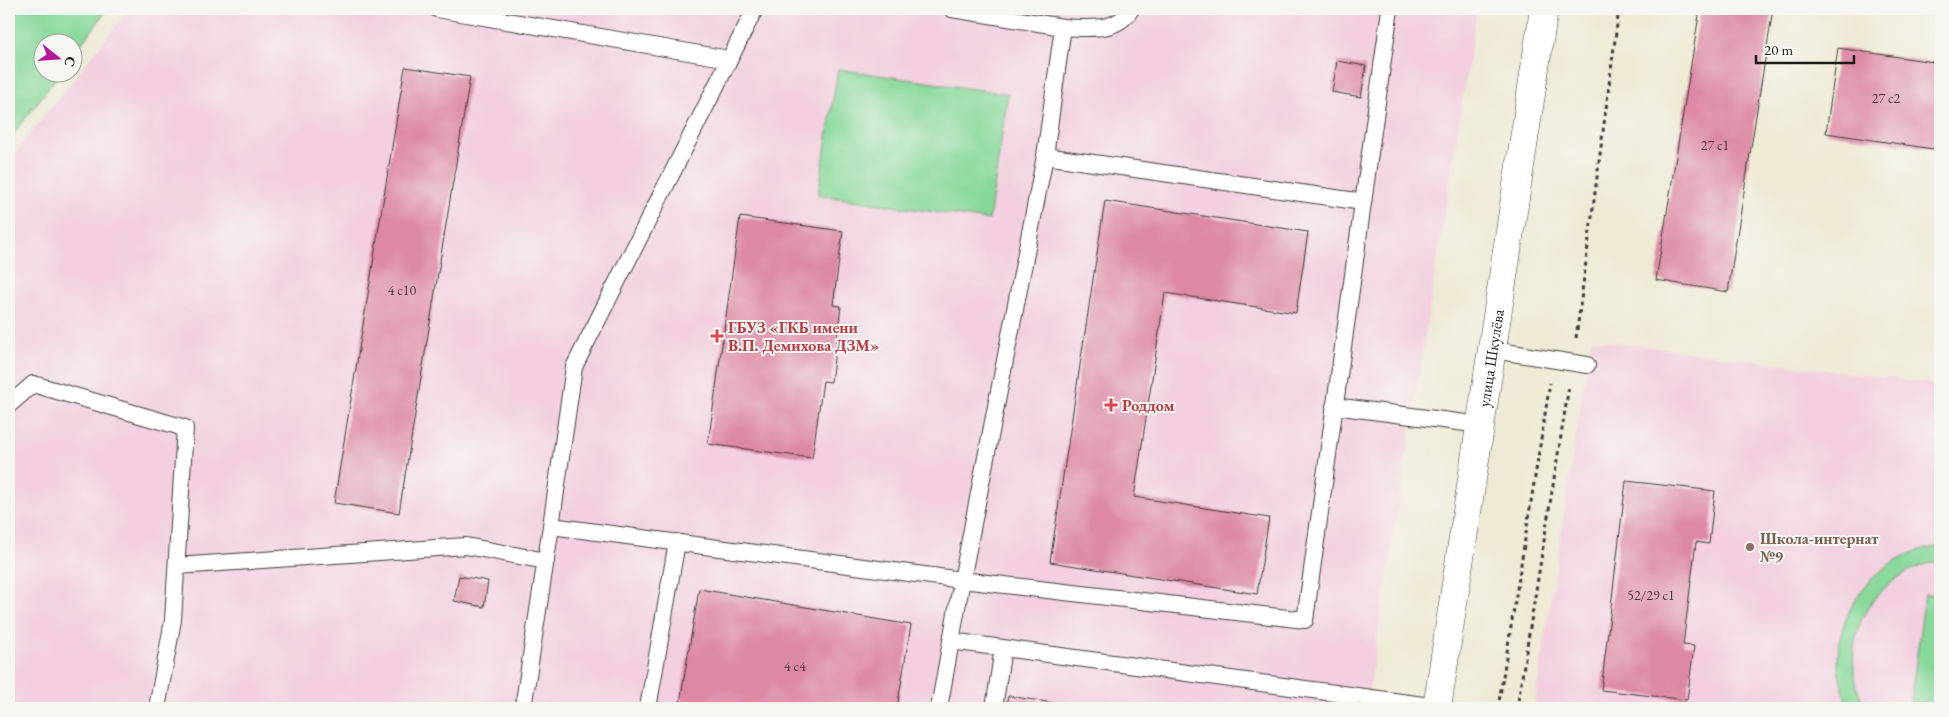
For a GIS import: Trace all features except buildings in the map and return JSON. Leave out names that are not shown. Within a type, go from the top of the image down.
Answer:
[{"type":"street","name":"улица Шкулёва","points":[[1438,708],[1544,9]]},
{"type":"lane","points":[[437,9],[729,59]]},
{"type":"lane","points":[[522,708],[546,561],[574,367],[754,9]]},
{"type":"lane","points":[[952,9],[1063,28],[1102,28],[1125,19],[1131,9]]},
{"type":"lane","points":[[551,526],[962,580],[1305,620],[1390,9]]},
{"type":"lane","points":[[939,708],[962,580],[1045,156],[1063,28]]},
{"type":"lane","points":[[1045,156],[1363,202]]},
{"type":"lane","points":[[1492,350],[1587,365]]},
{"type":"lane","points":[[9,405],[33,384],[185,428],[174,620],[157,708]]},
{"type":"lane","points":[[1334,406],[1481,425]]},
{"type":"lane","points":[[648,708],[677,542]]},
{"type":"lane","points":[[177,566],[466,546],[546,561]]},
{"type":"lane","points":[[951,641],[1438,708]]},
{"type":"lane","points":[[994,708],[1003,648]]},
{"type":"path","points":[[1498,708],[1554,359]]},
{"type":"shaded area","name":"ГБУЗ «ГКБ имени В.П. Демихова ДЗМ»","points":[[129,9],[1477,9],[1366,708],[9,708],[9,161],[71,82],[82,82],[82,69]]},
{"type":"shaded area","name":"Школа-интернат №9","points":[[1591,339],[1940,385],[1940,708],[1534,708]]},
{"type":"green space","points":[[9,9],[108,9],[82,43],[82,32],[32,32],[32,82],[53,82],[9,140]]},
{"type":"green space","points":[[838,69],[1008,94],[989,220],[818,195]]},
{"type":"green space","points":[[1940,547],[1940,561],[1921,566],[1904,574],[1888,585],[1875,598],[1865,613],[1858,630],[1854,649],[1854,669],[1861,699],[1866,708],[1849,708],[1839,676],[1838,656],[1841,636],[1847,617],[1856,599],[1869,582],[1901,558],[1920,550]]},
{"type":"green space","points":[[1925,594],[1940,596],[1940,708],[1910,706]]},
{"type":"place","name":"ГБУЗ «ГКБ имени В.П. Демихова ДЗМ»","points":[[717,336]]},
{"type":"place","name":"Роддом","points":[[1111,405]]},
{"type":"place","name":"Школа-интернат №9","points":[[1750,547]]}]
